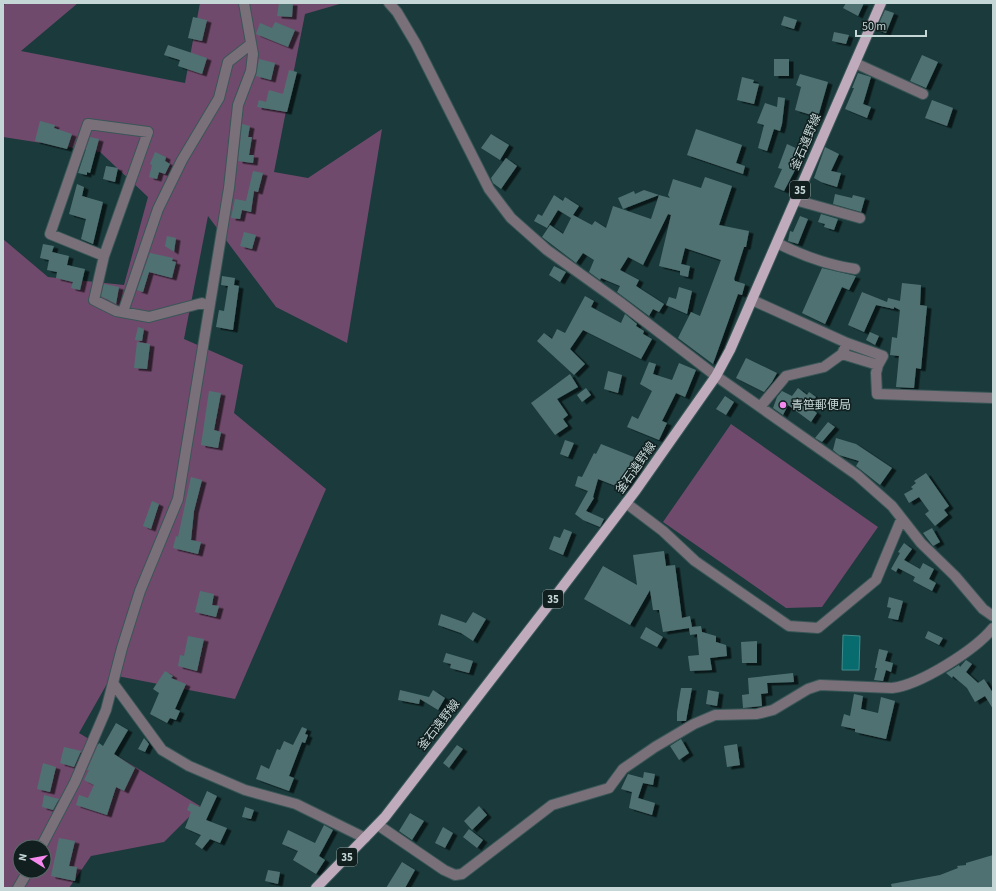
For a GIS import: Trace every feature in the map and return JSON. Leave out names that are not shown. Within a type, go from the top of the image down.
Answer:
[{"type":"main road","name":"釜石遠野線","points":[[316,888],[378,825],[626,503],[716,376],[730,350],[881,3]]},
{"type":"street","points":[[45,839],[86,758],[106,710],[122,648],[140,591],[178,499],[199,381],[209,306],[229,188],[238,106],[251,71],[253,54],[244,3]]},
{"type":"street","points":[[389,3],[397,12],[416,44],[489,189],[511,218],[547,250],[621,303],[716,376],[857,475],[892,506],[901,520],[921,543],[955,576],[982,608],[993,616]]},
{"type":"street","points":[[123,312],[158,209],[182,160],[219,98],[228,62],[251,44]]},
{"type":"street","points":[[855,63],[923,94]]},
{"type":"street","points":[[104,256],[50,234],[88,124],[148,132],[104,256],[94,300],[116,311],[149,317],[202,303],[209,306]]},
{"type":"street","points":[[795,200],[860,218]]},
{"type":"street","points":[[777,243],[801,255],[841,267],[855,269]]},
{"type":"street","points":[[752,300],[847,343],[883,356],[876,373],[877,394],[993,398]]},
{"type":"street","points":[[760,407],[786,376],[824,367],[842,354],[847,343]]},
{"type":"street","points":[[842,354],[878,365]]},
{"type":"street","points":[[626,503],[663,531],[695,560],[789,626],[818,628],[876,580],[901,520]]},
{"type":"street","points":[[378,825],[444,870],[455,875],[462,874],[552,805],[609,788],[624,769],[655,747],[694,724],[715,715],[757,714],[773,710],[808,689],[820,685],[892,688],[903,687],[949,664],[993,628]]},
{"type":"street","points":[[113,683],[162,750],[169,756],[245,790],[296,804],[365,838]]},
{"type":"street","points":[[18,888],[23,879]]},
{"type":"shaded area","points":[[6,3],[78,3],[21,51],[185,83],[200,3],[343,3],[305,14],[274,172],[308,178],[382,129],[347,343],[276,307],[208,216],[184,339],[243,365],[234,413],[326,489],[235,699],[112,675],[79,733],[200,806],[164,842],[91,856],[69,888],[3,888],[3,239],[48,277],[124,285],[148,197],[100,152],[3,137],[3,6]]},
{"type":"shaded area","points":[[731,424],[878,527],[822,607],[786,608],[663,522]]},
{"type":"water","points":[[843,635],[860,636],[859,670],[842,670]]},
{"type":"building","points":[[279,3],[293,3],[292,17],[277,16]]},
{"type":"building","points":[[846,3],[864,3],[858,16],[843,8]]},
{"type":"building","points":[[885,10],[894,13],[886,33],[876,30]]},
{"type":"building","points":[[784,16],[797,20],[794,29],[781,25]]},
{"type":"building","points":[[193,17],[207,20],[202,41],[188,38]]},
{"type":"building","points":[[275,22],[295,30],[288,47],[256,34],[260,23],[272,28]]},
{"type":"building","points":[[834,32],[849,35],[846,44],[832,41]]},
{"type":"building","points":[[168,45],[207,58],[202,74],[178,66],[180,60],[164,55]]},
{"type":"building","points":[[922,55],[938,62],[926,88],[910,81]]},
{"type":"building","points":[[259,59],[275,63],[271,80],[256,76]]},
{"type":"building","points":[[774,59],[789,59],[789,76],[774,76]]},
{"type":"building","points":[[289,70],[297,72],[287,112],[257,107],[259,100],[266,102],[269,90],[283,94]]},
{"type":"building","points":[[858,73],[871,77],[863,104],[871,107],[867,118],[845,109],[854,88],[852,88]]},
{"type":"building","points":[[800,74],[828,82],[818,117],[795,110],[801,87],[796,85]]},
{"type":"building","points":[[742,77],[754,80],[753,83],[759,84],[754,104],[737,100]]},
{"type":"building","points":[[778,97],[785,98],[782,124],[780,131],[774,129],[767,151],[758,148],[764,125],[757,123],[765,103],[777,107]]},
{"type":"building","points":[[932,100],[953,108],[947,126],[925,118]]},
{"type":"building","points":[[40,121],[55,125],[54,128],[72,134],[67,149],[35,141]]},
{"type":"building","points":[[242,124],[250,126],[248,137],[252,137],[249,155],[254,155],[253,163],[238,161]]},
{"type":"building","points":[[696,129],[742,145],[736,163],[745,166],[743,174],[687,155]]},
{"type":"building","points":[[491,134],[509,145],[500,160],[481,148]]},
{"type":"building","points":[[90,137],[99,139],[90,173],[87,172],[87,175],[78,173]]},
{"type":"building","points":[[787,144],[800,150],[794,162],[797,163],[794,172],[784,191],[774,187],[782,169],[778,168]]},
{"type":"building","points":[[825,147],[839,154],[831,171],[841,173],[837,187],[814,178]]},
{"type":"building","points":[[155,152],[166,157],[165,161],[170,164],[165,174],[159,172],[157,179],[149,177],[152,165],[150,164]]},
{"type":"building","points":[[506,158],[517,166],[501,189],[493,183],[491,178]]},
{"type":"building","points":[[106,166],[118,168],[115,182],[103,179]]},
{"type":"building","points":[[253,171],[263,173],[258,192],[254,191],[251,212],[242,210],[240,219],[231,218],[235,199],[246,201]]},
{"type":"building","points":[[705,177],[732,186],[719,225],[749,231],[746,247],[744,247],[734,279],[735,281],[745,284],[742,295],[738,294],[713,364],[678,338],[691,312],[700,316],[721,260],[685,248],[681,264],[690,266],[688,277],[680,275],[680,271],[659,266],[671,215],[668,214],[643,265],[628,257],[620,270],[639,280],[636,286],[664,304],[659,312],[653,309],[649,316],[617,292],[620,286],[601,278],[600,280],[589,272],[594,260],[583,253],[576,263],[542,237],[550,225],[563,234],[571,218],[558,210],[547,228],[534,221],[538,214],[542,216],[554,195],[563,201],[565,197],[579,206],[573,215],[592,225],[595,221],[606,228],[613,206],[651,219],[659,195],[670,198],[668,195],[673,179],[701,188]]},
{"type":"building","points":[[77,184],[84,187],[82,196],[103,202],[93,244],[81,239],[86,219],[69,214]]},
{"type":"building","points":[[644,190],[659,195],[623,209],[618,198],[634,191],[635,194]]},
{"type":"building","points":[[835,194],[852,198],[853,195],[865,198],[861,212],[833,204]]},
{"type":"building","points":[[821,214],[838,219],[834,230],[824,227],[825,224],[818,222]]},
{"type":"building","points":[[800,216],[808,219],[798,244],[788,241],[790,231],[793,232]]},
{"type":"building","points":[[244,232],[256,235],[252,249],[240,246]]},
{"type":"building","points":[[167,236],[176,238],[174,252],[165,246]]},
{"type":"building","points":[[43,244],[54,246],[52,252],[69,256],[67,265],[85,269],[80,290],[71,288],[73,282],[56,278],[57,272],[47,270],[49,260],[40,258]]},
{"type":"building","points":[[150,253],[173,258],[172,261],[176,262],[172,278],[149,272],[143,292],[137,290]]},
{"type":"building","points":[[554,266],[566,272],[560,282],[549,275]]},
{"type":"building","points":[[822,268],[856,276],[849,290],[842,287],[825,324],[802,313]]},
{"type":"building","points":[[222,276],[235,278],[234,285],[239,286],[233,330],[216,327],[219,310],[224,311],[228,286],[221,285]]},
{"type":"building","points":[[902,283],[921,285],[920,305],[927,306],[921,369],[916,368],[914,388],[896,387],[899,356],[890,355],[892,337],[897,338],[900,310],[894,307],[894,309],[876,305],[864,332],[848,325],[862,292],[887,302],[888,298],[900,301]]},
{"type":"building","points":[[104,284],[119,287],[116,304],[101,296]]},
{"type":"building","points":[[679,287],[692,291],[687,314],[666,305],[669,297],[676,299]]},
{"type":"building","points":[[585,296],[594,301],[591,307],[621,323],[625,314],[637,324],[636,326],[644,331],[643,334],[652,339],[641,359],[583,330],[570,349],[585,364],[574,375],[537,341],[544,333],[552,339],[557,329],[565,333]]},
{"type":"building","points":[[138,327],[144,329],[142,341],[135,340]]},
{"type":"building","points":[[870,332],[879,336],[875,345],[866,340]]},
{"type":"building","points":[[137,342],[150,344],[147,369],[134,368]]},
{"type":"building","points":[[746,358],[777,373],[764,392],[736,378]]},
{"type":"building","points":[[649,362],[656,364],[653,374],[672,380],[679,363],[696,370],[685,397],[676,393],[662,421],[667,423],[659,440],[627,427],[632,416],[638,419],[652,391],[640,384]]},
{"type":"building","points":[[608,371],[622,375],[618,393],[604,389]]},
{"type":"building","points":[[570,374],[578,387],[557,399],[568,415],[563,419],[568,426],[555,435],[531,403]]},
{"type":"building","points":[[586,388],[591,395],[582,402],[577,395]]},
{"type":"building","points":[[798,388],[807,395],[809,392],[816,397],[809,407],[817,413],[811,422],[788,405],[783,415],[773,408],[777,397],[782,391],[792,396]]},
{"type":"building","points":[[209,391],[221,393],[214,430],[221,432],[218,448],[201,445]]},
{"type":"building","points":[[725,396],[734,402],[726,415],[716,409]]},
{"type":"building","points":[[828,422],[835,427],[822,442],[815,438]]},
{"type":"building","points":[[836,438],[856,444],[892,468],[880,485],[856,466],[859,461],[839,455],[833,450]]},
{"type":"building","points":[[565,440],[574,443],[568,457],[560,454]]},
{"type":"building","points":[[601,444],[641,460],[626,490],[598,479],[594,498],[586,511],[604,519],[600,527],[583,520],[575,514],[588,491],[575,486],[578,476],[582,477],[594,453],[596,454]]},
{"type":"building","points":[[926,473],[949,506],[944,510],[948,515],[935,526],[925,514],[929,511],[919,497],[909,503],[904,494],[913,489],[911,487],[916,483],[914,481]]},
{"type":"building","points":[[191,477],[202,480],[194,511],[191,540],[201,542],[198,554],[173,548],[176,536],[178,537]]},
{"type":"building","points":[[152,501],[159,504],[151,529],[143,526]]},
{"type":"building","points":[[932,528],[940,542],[933,546],[923,533]]},
{"type":"building","points":[[564,529],[572,532],[563,555],[549,549],[554,536],[560,538]]},
{"type":"building","points":[[904,543],[912,549],[904,560],[920,569],[923,563],[934,569],[929,579],[936,583],[932,591],[913,581],[915,577],[898,568],[896,572],[891,569],[900,553],[898,552]]},
{"type":"building","points":[[664,551],[666,566],[675,565],[682,618],[690,616],[692,627],[701,626],[702,632],[716,636],[716,642],[726,645],[727,656],[710,658],[712,670],[690,671],[688,656],[699,655],[697,634],[690,635],[689,628],[663,632],[659,610],[653,610],[650,590],[630,625],[584,599],[603,566],[637,585],[633,555]]},
{"type":"building","points":[[200,591],[214,594],[212,605],[219,606],[216,617],[195,612]]},
{"type":"building","points":[[889,597],[903,601],[898,620],[888,618],[891,608],[887,607]]},
{"type":"building","points":[[473,612],[486,619],[473,641],[461,633],[438,625],[441,614],[466,623]]},
{"type":"building","points":[[646,627],[663,637],[657,647],[640,638]]},
{"type":"building","points":[[928,631],[943,638],[939,645],[925,638]]},
{"type":"building","points":[[188,636],[204,639],[197,671],[178,666],[180,655],[184,656]]},
{"type":"building","points":[[757,641],[757,663],[742,663],[741,642]]},
{"type":"building","points":[[879,649],[888,651],[885,661],[893,663],[891,672],[886,670],[883,681],[874,680]]},
{"type":"building","points":[[446,653],[473,661],[469,673],[450,668],[451,664],[443,662]]},
{"type":"building","points":[[966,660],[972,664],[966,672],[978,683],[984,679],[993,693],[993,709],[985,696],[975,702],[967,688],[953,676],[952,678],[946,673],[959,665],[960,667]]},
{"type":"building","points":[[165,671],[173,676],[171,678],[186,684],[175,709],[180,711],[176,720],[170,718],[167,723],[150,714],[159,693],[153,689]]},
{"type":"building","points":[[793,673],[794,682],[767,683],[768,693],[761,694],[762,706],[743,708],[742,695],[749,694],[748,678]]},
{"type":"building","points":[[681,688],[692,688],[686,721],[677,721]]},
{"type":"building","points":[[400,690],[429,697],[433,690],[445,698],[438,710],[420,699],[419,704],[398,700]]},
{"type":"building","points":[[708,690],[719,692],[717,706],[706,704]]},
{"type":"building","points":[[854,694],[863,696],[861,709],[878,713],[881,697],[895,701],[886,739],[855,732],[855,729],[841,726],[844,714],[850,716]]},
{"type":"building","points":[[116,723],[128,730],[114,754],[135,768],[124,791],[116,787],[107,815],[76,805],[79,795],[88,798],[94,785],[84,780],[89,770],[87,770],[99,743],[103,746]]},
{"type":"building","points":[[302,727],[307,729],[305,734],[308,735],[305,743],[302,742],[289,776],[294,778],[289,791],[256,779],[261,765],[269,769],[277,749],[280,750],[284,741],[293,745]]},
{"type":"building","points":[[144,738],[149,744],[145,752],[138,749]]},
{"type":"building","points":[[681,739],[689,753],[679,760],[670,746]]},
{"type":"building","points":[[737,744],[740,765],[727,767],[724,746]]},
{"type":"building","points":[[457,745],[463,749],[449,768],[443,763]]},
{"type":"building","points":[[64,747],[81,751],[74,767],[60,763]]},
{"type":"building","points":[[43,763],[56,767],[50,792],[37,789]]},
{"type":"building","points":[[644,772],[655,774],[653,785],[643,783],[638,798],[655,803],[652,815],[629,808],[632,792],[621,789],[628,774],[643,778]]},
{"type":"building","points":[[207,791],[217,796],[206,820],[227,828],[220,843],[210,839],[202,849],[195,844],[201,835],[185,828],[191,812],[187,810],[190,803],[200,807]]},
{"type":"building","points":[[44,795],[59,799],[53,810],[42,807]]},
{"type":"building","points":[[479,806],[487,815],[472,830],[464,821]]},
{"type":"building","points":[[245,807],[254,810],[251,819],[242,817]]},
{"type":"building","points":[[410,813],[424,821],[412,840],[399,831]]},
{"type":"building","points":[[324,825],[333,830],[319,856],[325,860],[316,874],[293,860],[298,851],[282,844],[288,830],[315,843]]},
{"type":"building","points":[[443,827],[453,833],[445,848],[435,843]]},
{"type":"building","points":[[469,829],[483,840],[477,848],[463,837]]},
{"type":"building","points":[[59,838],[75,841],[69,866],[77,867],[75,881],[52,876]]},
{"type":"building","points":[[993,855],[993,888],[892,888],[891,884],[940,875],[958,868],[957,866],[966,865],[966,863]]},
{"type":"building","points":[[402,862],[415,870],[405,888],[386,888]]},
{"type":"building","points":[[268,870],[280,872],[278,884],[265,881]]},
{"type":"place","name":"青笹郵便局","points":[[783,405]]}]
